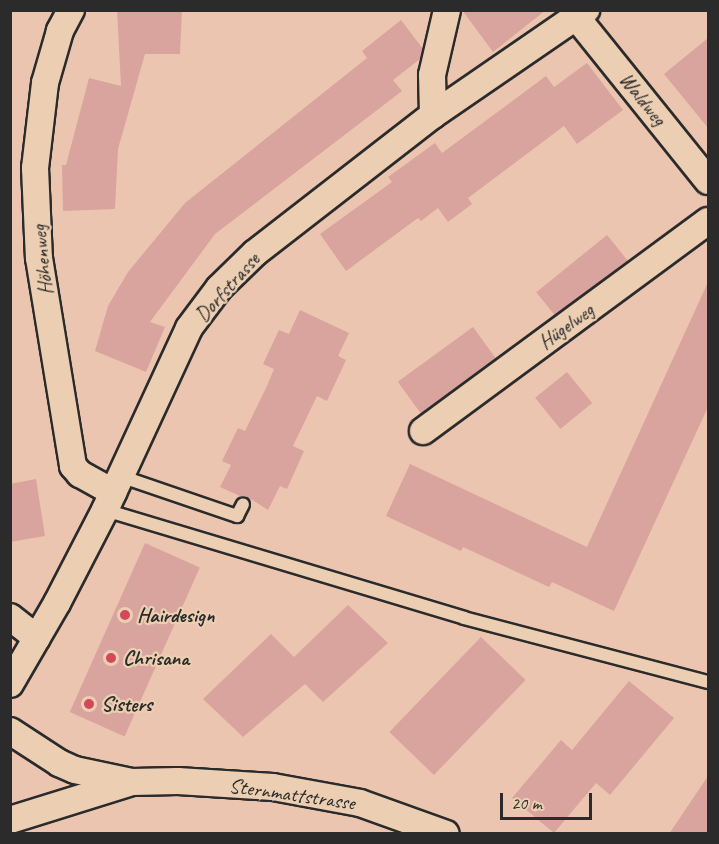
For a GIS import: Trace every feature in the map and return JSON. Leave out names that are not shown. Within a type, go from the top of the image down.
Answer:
[{"type":"street","name":"Höhenweg","points":[[71,10],[60,31],[45,83],[35,168],[39,258],[73,466],[80,474],[113,493]]},
{"type":"street","points":[[433,115],[432,75],[447,10]]},
{"type":"street","name":"Dorfstrasse","points":[[10,684],[37,638],[113,493],[189,328],[219,288],[255,253],[433,115],[582,14]]},
{"type":"street","name":"Waldweg","points":[[582,14],[708,181]]},
{"type":"street","name":"Hügelweg","points":[[423,431],[708,221]]},
{"type":"street","points":[[10,617],[37,638]]},
{"type":"street","name":"Sternmattstrasse","points":[[10,731],[58,763],[132,782],[178,781],[273,787],[360,803],[443,833]]},
{"type":"street","name":"Sternmattstrasse","points":[[10,820],[132,782]]},
{"type":"lane","points":[[113,493],[237,516],[243,504]]},
{"type":"lane","points":[[113,493],[464,618],[708,682]]},
{"type":"building","points":[[117,10],[182,10],[180,54],[145,54],[118,149],[115,209],[63,211],[62,165],[66,165],[89,78],[121,86]]},
{"type":"building","points":[[462,10],[546,10],[493,52]]},
{"type":"building","points":[[401,20],[423,49],[420,59],[393,80],[402,91],[215,234],[150,322],[165,327],[146,372],[95,351],[108,306],[128,272],[185,203],[367,58],[362,51]]},
{"type":"building","points":[[708,38],[708,128],[664,74]]},
{"type":"building","points":[[587,63],[623,110],[577,144],[564,126],[468,198],[472,204],[448,222],[438,208],[421,221],[418,218],[346,271],[320,234],[392,182],[388,177],[435,143],[442,153],[546,76],[554,87]]},
{"type":"building","points":[[607,235],[628,261],[557,318],[536,292]]},
{"type":"building","points":[[708,282],[708,407],[614,611],[552,582],[549,587],[463,547],[461,551],[386,516],[410,464],[587,547]]},
{"type":"building","points":[[300,310],[349,333],[338,356],[346,360],[327,401],[317,396],[293,446],[304,451],[287,489],[280,486],[268,510],[246,496],[240,496],[220,487],[231,465],[222,461],[238,428],[245,431],[266,388],[274,369],[263,364],[279,330],[289,334]]},
{"type":"building","points":[[473,327],[496,359],[421,413],[398,382]]},
{"type":"building","points":[[567,372],[592,403],[560,429],[535,398]]},
{"type":"building","points":[[36,479],[45,536],[10,542],[10,484]]},
{"type":"building","points":[[145,543],[200,567],[125,736],[70,712]]},
{"type":"building","points":[[348,605],[388,643],[323,702],[305,684],[243,737],[203,699],[271,634],[294,657]]},
{"type":"building","points":[[481,637],[526,680],[434,775],[389,732]]},
{"type":"building","points":[[629,681],[674,718],[610,795],[596,783],[554,833],[512,798],[561,740],[572,750]]},
{"type":"building","points":[[708,776],[708,834],[669,834]]},
{"type":"place","name":"Hairdesign","points":[[125,615]]},
{"type":"place","name":"Chrisana","points":[[111,658]]},
{"type":"place","name":"Sisters","points":[[89,704]]}]
